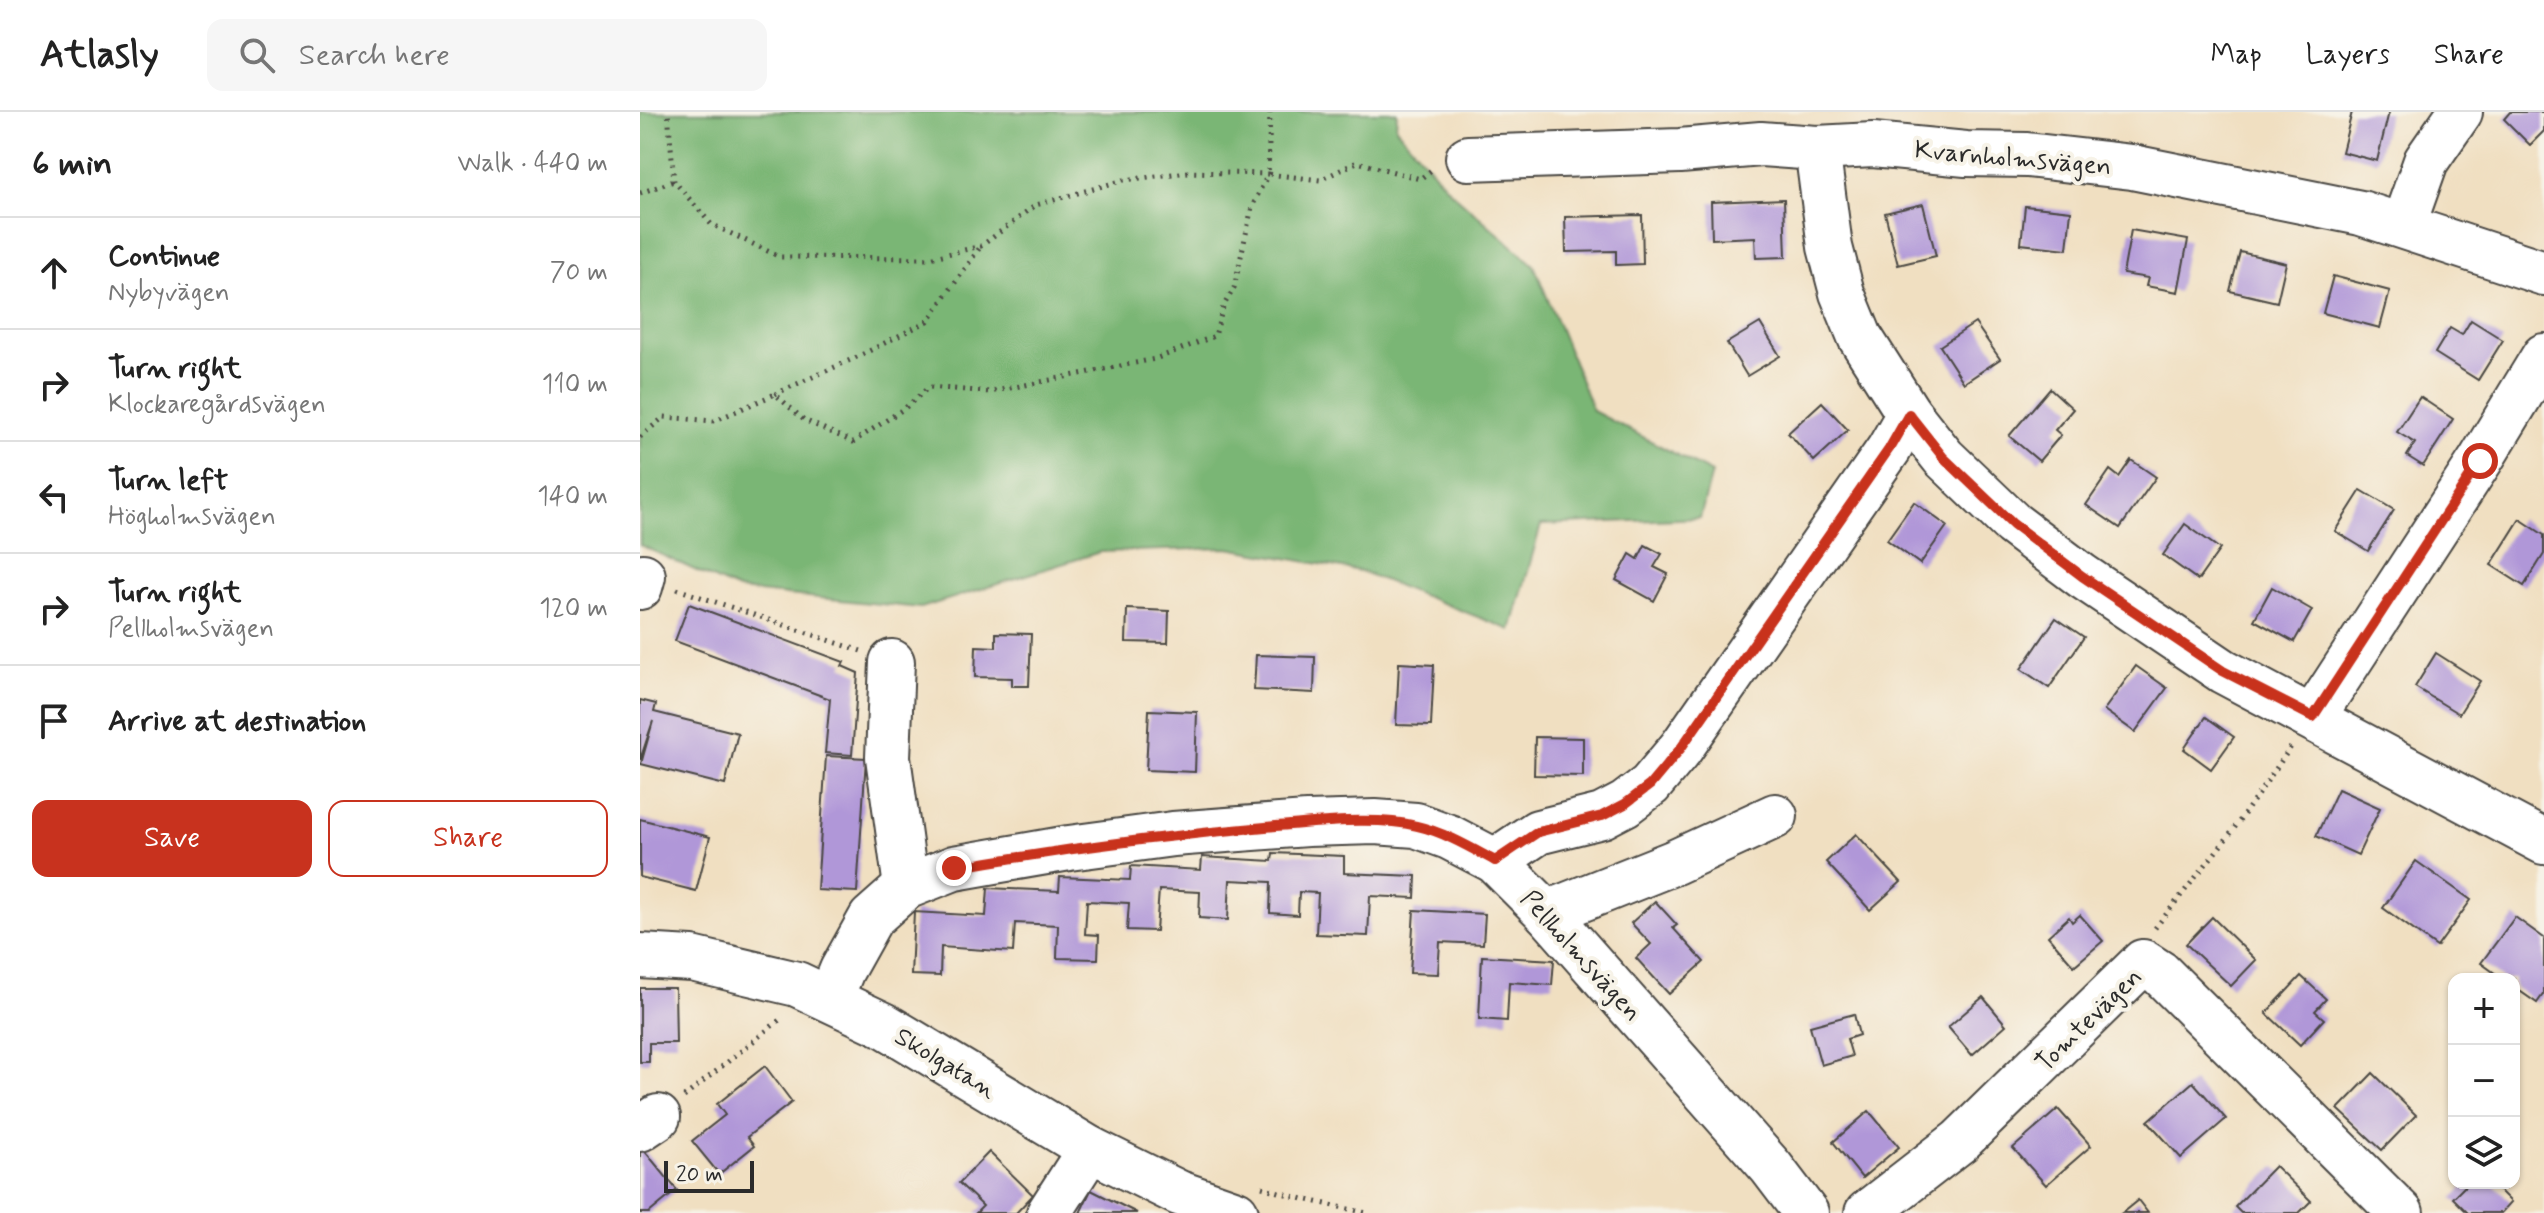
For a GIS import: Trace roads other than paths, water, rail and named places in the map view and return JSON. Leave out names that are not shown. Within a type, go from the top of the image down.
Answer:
[{"type":"street","points":[[2403,226],[2426,161],[2460,112]]},
{"type":"street","name":"Kvarnholmsvägen","points":[[1468,158],[1680,151],[1761,144],[1817,148],[1873,145],[1966,154],[2027,155],[2132,167],[2361,213],[2544,273]]},
{"type":"street","points":[[1817,148],[1828,234],[1842,293],[1860,337],[1909,414],[1943,457],[2013,524],[2082,576],[2223,671],[2544,842]]},
{"type":"street","points":[[2313,717],[2544,356]]},
{"type":"street","points":[[1495,861],[1538,832],[1602,816],[1650,785],[1681,748],[1889,449],[1909,414]]},
{"type":"street","points":[[892,662],[888,757],[906,887]]},
{"type":"street","points":[[1547,913],[1675,862],[1775,816]]},
{"type":"street","name":"Pellholmsvägen","points":[[813,992],[842,970],[871,918],[906,887],[954,868],[1173,834],[1307,824],[1375,822],[1416,825],[1449,837],[1495,861],[1547,913],[1771,1167],[1806,1213]]},
{"type":"street","name":"Skolgatan","points":[[640,956],[692,959],[813,992],[884,1025],[1090,1149],[1179,1193],[1236,1213]]},
{"type":"street","name":"Tomtevägen","points":[[1867,1213],[1960,1141],[2143,962],[2160,973],[2401,1213]]},
{"type":"street","points":[[1049,1213],[1090,1149]]}]
